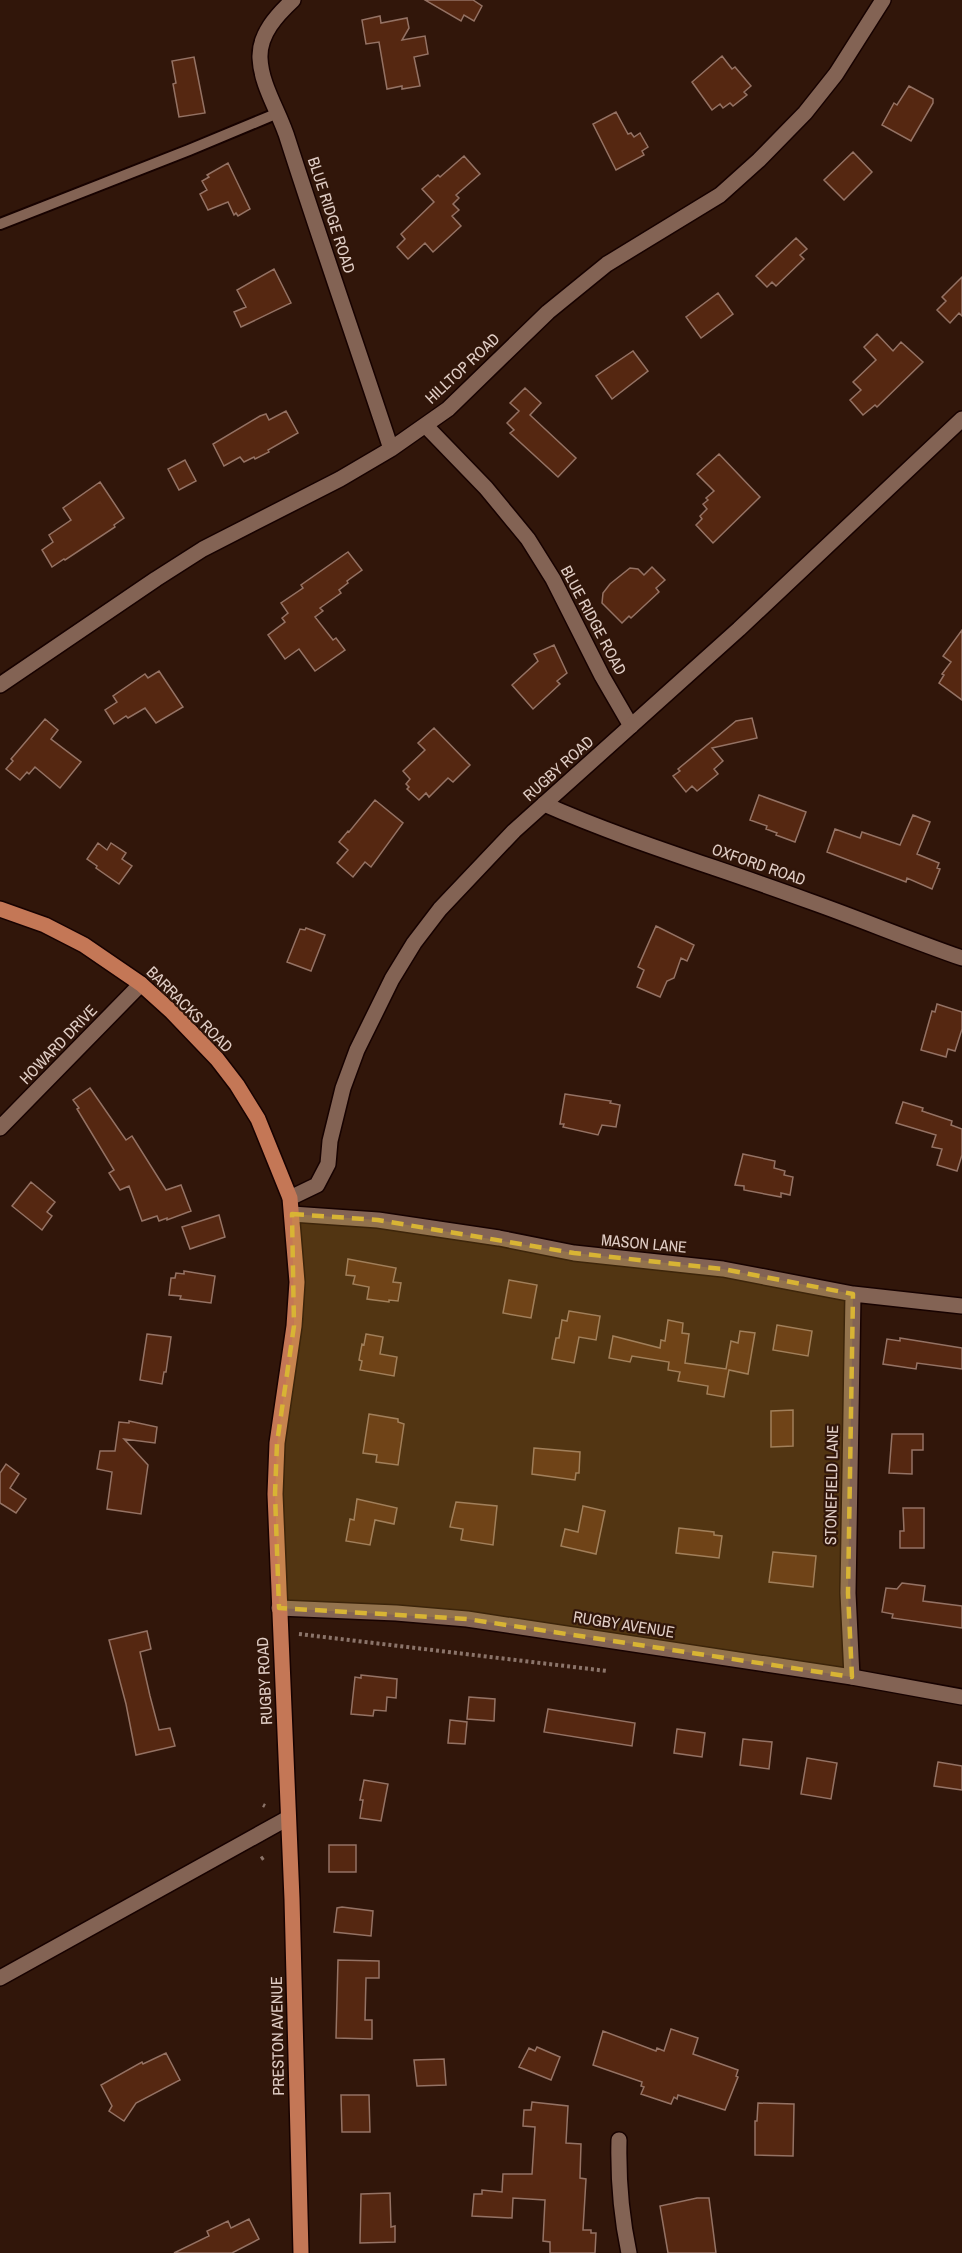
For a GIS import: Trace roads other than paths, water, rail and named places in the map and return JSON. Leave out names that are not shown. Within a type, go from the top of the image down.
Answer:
[{"type":"main road","name":"BARRACKS ROAD","points":[[0,909],[45,925],[84,945],[141,984],[172,1012],[217,1059],[237,1085],[258,1119],[290,1198]]},
{"type":"main road","name":"RUGBY ROAD","points":[[288,1818],[274,1494],[277,1443],[296,1304],[297,1282],[290,1198]]},
{"type":"main road","name":"PRESTON AVENUE","points":[[288,1818],[301,2253]]},
{"type":"street","name":"BLUE RIDGE ROAD","points":[[293,0],[269,26],[262,40],[260,56],[262,72],[278,112],[391,449]]},
{"type":"street","name":"HILLTOP ROAD","points":[[0,685],[203,549],[340,479],[391,449],[448,409],[548,312],[607,264],[711,201],[759,160],[804,113],[836,74],[883,0]]},
{"type":"street","name":"RUGBY ROAD","points":[[290,1198],[317,1185],[328,1164],[330,1141],[343,1088],[357,1050],[392,979],[414,943],[440,909],[514,831],[740,629],[962,419]]},
{"type":"street","name":"BLUE RIDGE ROAD","points":[[426,426],[486,488],[528,539],[553,579],[602,676],[631,726]]},
{"type":"street","name":"OXFORD ROAD","points":[[544,804],[589,825],[809,901],[908,940],[962,958]]},
{"type":"street","name":"HOWARD DRIVE","points":[[0,1128],[141,984]]},
{"type":"street","name":"MASON LANE","points":[[292,1214],[378,1220],[499,1238],[606,1258],[672,1262],[723,1269],[853,1294],[962,1306]]},
{"type":"street","name":"STONEFIELD LANE","points":[[852,1677],[848,1593],[853,1294]]},
{"type":"street","name":"RUGBY AVENUE","points":[[279,1608],[396,1613],[467,1619],[852,1677],[962,1696]]},
{"type":"street","points":[[0,1978],[288,1818]]},
{"type":"street","points":[[619,2140],[618,2180],[622,2219],[630,2253]]},
{"type":"lane","points":[[0,224],[189,150],[278,112]]}]
